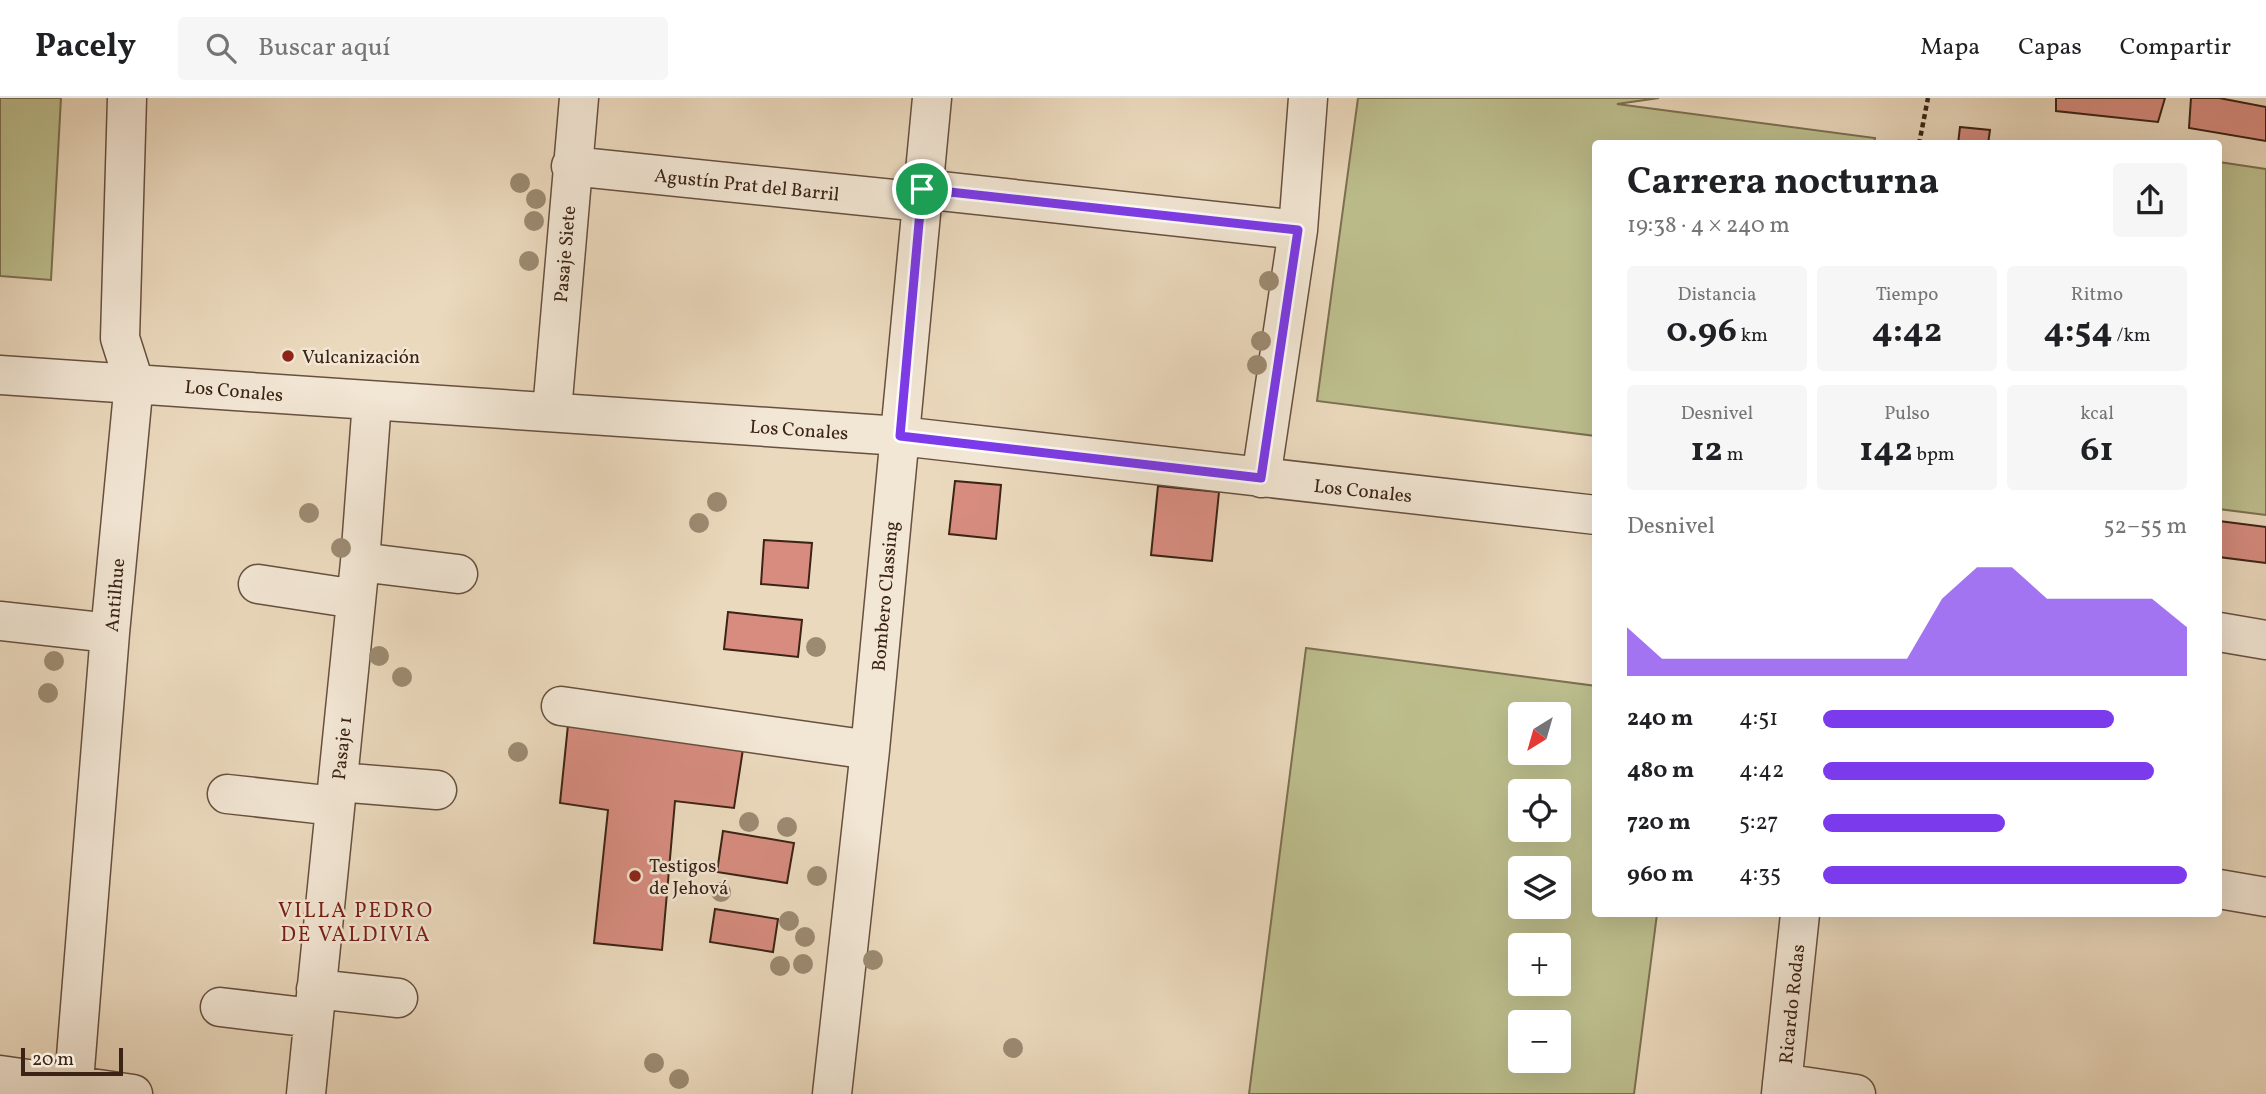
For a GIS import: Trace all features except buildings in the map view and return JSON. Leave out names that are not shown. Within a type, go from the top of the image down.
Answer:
[{"type":"street","name":"Antilhue","points":[[73,1090],[110,633],[134,382],[120,338],[127,98]]},
{"type":"street","name":"Pasaje Siete","points":[[552,411],[571,166],[579,98]]},
{"type":"street","name":"Bombero Classing","points":[[832,1094],[870,750],[932,98]]},
{"type":"street","points":[[1261,478],[1298,230],[1308,98]]},
{"type":"street","name":"Agustín Prat del Barril","points":[[571,166],[1298,230]]},
{"type":"street","name":"Los Conales","points":[[0,375],[900,436],[1592,515]]},
{"type":"street","name":"Pasaje 1","points":[[306,1094],[358,580],[372,401]]},
{"type":"street","points":[[258,584],[458,574]]},
{"type":"street","points":[[0,621],[110,633]]},
{"type":"street","points":[[2222,633],[2266,640]]},
{"type":"street","points":[[561,706],[870,750]]},
{"type":"street","points":[[227,794],[437,790]]},
{"type":"street","points":[[2222,890],[2266,897]]},
{"type":"street","name":"Ricardo Rodas","points":[[1781,1089],[1800,917]]},
{"type":"street","points":[[220,1007],[398,998]]},
{"type":"street","points":[[0,1075],[73,1090],[133,1094]]},
{"type":"street","points":[[1781,1089],[1856,1094]]},
{"type":"path","points":[[1920,140],[1928,98]]},
{"type":"green space","points":[[0,98],[61,98],[51,280],[0,276]]},
{"type":"green space","points":[[1358,98],[1659,98],[1617,104],[1875,138],[1592,140],[1592,435],[1317,401]]},
{"type":"green space","points":[[2222,162],[2266,169],[2266,515],[2222,509]]},
{"type":"green space","points":[[1306,648],[1592,685],[1592,917],[1657,917],[1634,1094],[1249,1094]]},
{"type":"place","name":"Vulcanización","points":[[288,356]]},
{"type":"place","name":"Testigos de Jehová","points":[[635,876]]},
{"type":"district","name":"VILLA PEDRO DE VALDIVIA","points":[[356,922]]},
{"type":"route","points":[[922,189],[1298,230],[1261,478],[900,436],[922,189]]}]
